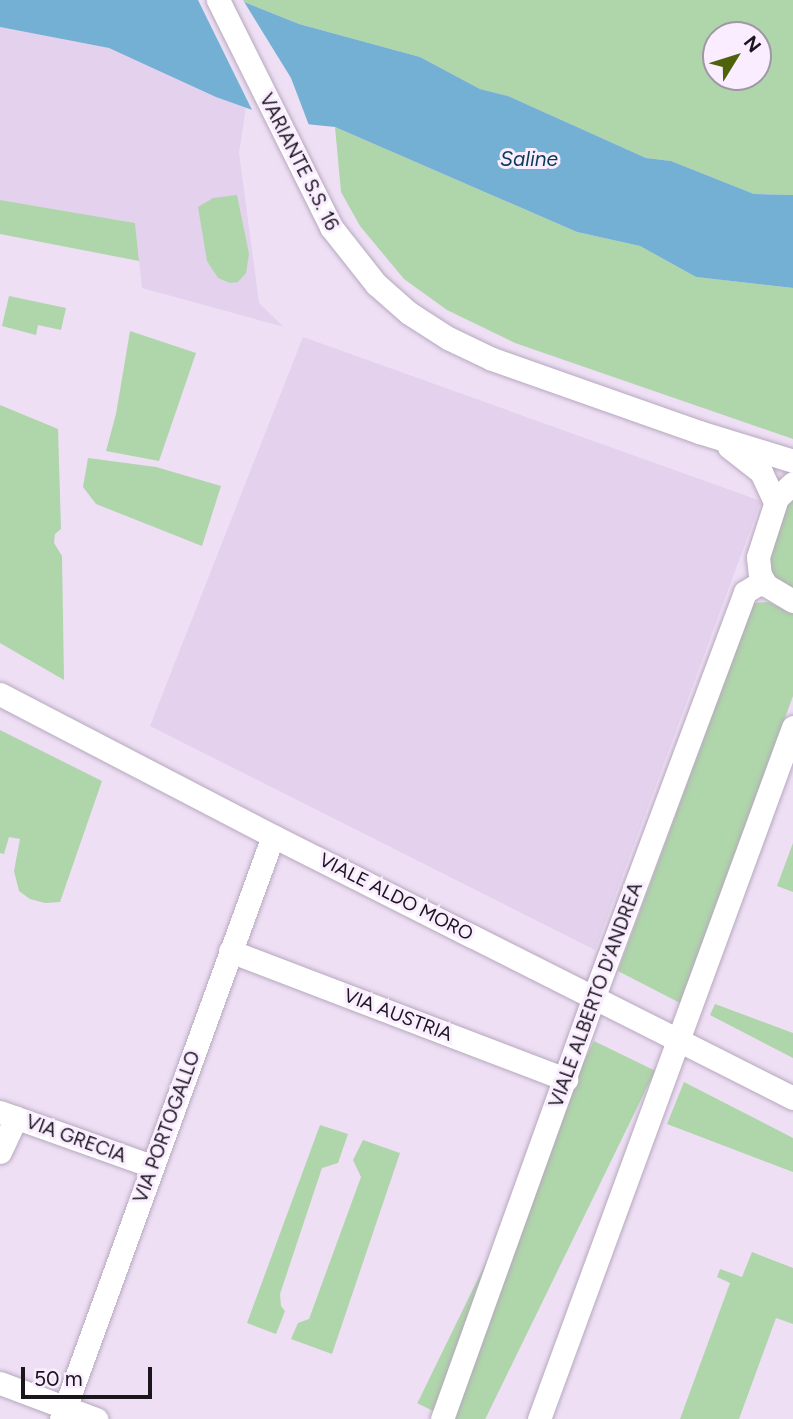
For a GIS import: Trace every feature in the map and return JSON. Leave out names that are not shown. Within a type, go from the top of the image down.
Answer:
[{"type":"street","name":"VARIANTE S.S. 16","points":[[218,0],[318,204],[347,249],[376,284],[409,313],[448,338],[492,359],[712,436],[793,461]]},
{"type":"street","name":"VARIANTE S.S. 16","points":[[712,436],[761,472],[775,502]]},
{"type":"street","points":[[793,483],[775,502],[759,545],[758,557],[763,581],[772,591],[793,601]]},
{"type":"street","name":"VIALE ALBERTO D'ANDREA","points":[[442,1419],[566,1079],[593,996],[745,592],[763,581]]},
{"type":"street","name":"VIALE ALDO MORO","points":[[0,694],[273,836],[793,1098]]},
{"type":"street","points":[[539,1419],[793,727]]},
{"type":"street","name":"VIA PORTOGALLO","points":[[64,1413],[273,836]]},
{"type":"street","name":"VIA AUSTRIA","points":[[230,951],[566,1079]]},
{"type":"street","points":[[0,1152],[8,1115]]},
{"type":"street","name":"VIA GRECIA","points":[[8,1115],[152,1166]]},
{"type":"street","points":[[0,1383],[64,1413],[96,1419]]},
{"type":"shaded area","points":[[0,27],[109,48],[246,107],[239,153],[259,303],[284,327],[142,288],[135,223],[0,200]]},
{"type":"shaded area","points":[[303,337],[761,501],[595,950],[150,726]]},
{"type":"green space","points":[[239,0],[793,0],[793,195],[754,194],[671,161],[646,158],[508,96],[480,89],[420,57],[299,24]]},
{"type":"green space","points":[[335,127],[577,232],[640,246],[696,277],[793,288],[793,439],[515,343],[447,310],[404,279],[360,226],[341,192]]},
{"type":"green space","points":[[237,195],[249,254],[246,273],[238,282],[230,283],[218,278],[207,261],[198,207],[213,198]]},
{"type":"green space","points":[[0,200],[135,223],[139,261],[0,234]]},
{"type":"green space","points":[[9,296],[66,308],[61,330],[38,325],[36,335],[2,326]]},
{"type":"green space","points":[[130,331],[196,353],[159,461],[106,451],[116,414]]},
{"type":"green space","points":[[0,405],[58,429],[61,529],[55,534],[54,543],[62,556],[64,680],[0,643]]},
{"type":"green space","points":[[88,458],[156,467],[221,486],[202,546],[96,504],[83,487]]},
{"type":"green space","points":[[793,491],[793,592],[781,586],[768,569],[769,536]]},
{"type":"green space","points":[[768,602],[793,613],[793,696],[680,1003],[618,971],[754,603]]},
{"type":"green space","points":[[0,730],[102,781],[60,902],[45,903],[30,899],[19,891],[14,871],[20,839],[9,837],[4,854],[0,853]]},
{"type":"green space","points":[[793,843],[793,892],[777,886]]},
{"type":"green space","points":[[715,1004],[793,1033],[793,1058],[710,1015]]},
{"type":"green space","points":[[594,1041],[655,1071],[485,1419],[450,1419],[417,1403]]},
{"type":"green space","points":[[684,1082],[793,1138],[793,1172],[667,1124]]},
{"type":"green space","points":[[320,1125],[348,1134],[338,1163],[322,1168],[280,1294],[281,1306],[285,1311],[276,1334],[247,1323]]},
{"type":"green space","points":[[363,1140],[400,1153],[332,1354],[291,1339],[298,1323],[309,1319],[361,1177],[353,1160]]},
{"type":"green space","points":[[752,1252],[793,1268],[793,1324],[776,1318],[739,1419],[680,1419],[730,1283],[717,1277],[720,1269],[742,1277]]},
{"type":"water","name":"Saline","points":[[0,0],[239,0],[299,24],[420,57],[480,89],[508,96],[646,158],[671,161],[754,194],[793,195],[793,288],[696,277],[640,246],[577,232],[335,127],[286,122],[216,97],[109,48],[0,27]]},
{"type":"pier","points":[[198,0],[243,0],[291,78],[310,128],[285,125],[254,114]]}]
